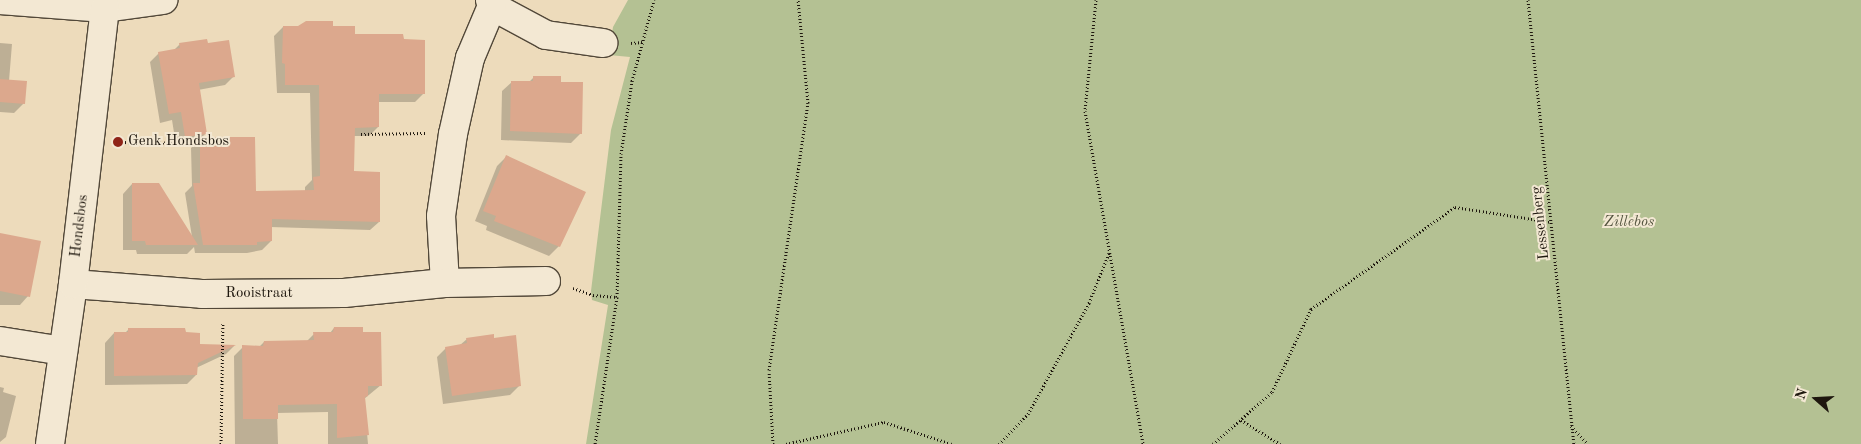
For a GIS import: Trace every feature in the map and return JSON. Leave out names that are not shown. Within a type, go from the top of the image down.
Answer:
[{"type":"street","points":[[0,0],[105,8],[163,0]]},
{"type":"street","points":[[445,283],[441,216],[453,134],[470,58],[491,3],[546,35],[603,43]]},
{"type":"street","name":"Hondsbos","points":[[50,444],[73,284],[105,8]]},
{"type":"street","name":"Rooistraat","points":[[73,284],[209,294],[344,293],[445,283],[555,283]]},
{"type":"street","points":[[0,341],[63,351]]},
{"type":"path","points":[[595,444],[617,297],[621,154],[632,82],[654,0]]},
{"type":"path","points":[[773,444],[769,370],[808,102],[798,0]]},
{"type":"path","points":[[1096,0],[1085,111],[1144,444]]},
{"type":"path","name":"Lessenberg","points":[[1528,0],[1574,444]]},
{"type":"path","points":[[361,134],[430,133]]},
{"type":"path","points":[[114,142],[197,143]]},
{"type":"path","points":[[1214,444],[1272,392],[1310,309],[1455,207],[1552,222]]},
{"type":"path","points":[[999,444],[1028,414],[1089,303],[1109,253]]},
{"type":"path","points":[[555,283],[593,295],[617,297]]},
{"type":"path","points":[[221,444],[223,315]]},
{"type":"path","points":[[1241,420],[1280,444]]},
{"type":"path","points":[[786,444],[884,422],[952,444]]},
{"type":"path","points":[[1571,425],[1588,444]]},
{"type":"green space","name":"Zillebos","points":[[628,0],[1861,0],[1861,444],[586,444],[608,305],[592,300],[591,291],[611,130],[630,57],[609,55],[613,27]]},
{"type":"building","points":[[306,21],[333,21],[333,26],[355,26],[355,34],[403,34],[404,39],[425,40],[425,94],[379,94],[379,127],[355,128],[354,171],[380,172],[380,222],[272,219],[272,241],[257,242],[257,245],[203,245],[193,183],[200,183],[200,137],[255,137],[256,191],[314,190],[313,177],[320,176],[319,85],[285,85],[285,64],[282,63],[283,26],[298,26]]},
{"type":"building","points":[[207,39],[208,43],[229,40],[235,77],[199,83],[207,134],[185,137],[181,112],[169,114],[158,52],[180,48],[179,43]]},
{"type":"building","points":[[533,76],[561,76],[561,82],[583,82],[582,134],[510,131],[511,81],[533,81]]},
{"type":"building","points":[[0,79],[27,81],[25,104],[0,102]]},
{"type":"building","points":[[506,155],[586,192],[560,247],[494,221],[496,216],[483,211]]},
{"type":"building","points":[[132,183],[159,183],[198,245],[146,245],[145,241],[132,241]]},
{"type":"building","points":[[0,233],[41,241],[30,297],[0,291]]},
{"type":"building","points":[[334,327],[363,327],[363,332],[381,332],[382,386],[368,386],[368,396],[365,397],[369,435],[337,438],[337,404],[278,405],[278,419],[243,419],[242,345],[263,346],[264,341],[314,340],[313,332],[333,332]]},
{"type":"building","points":[[128,328],[185,328],[186,332],[200,333],[200,344],[236,345],[198,363],[197,375],[114,376],[114,332],[128,332]]},
{"type":"building","points":[[494,334],[494,338],[516,335],[521,386],[452,396],[445,347],[467,343],[466,338]]},
{"type":"place","name":"Genk Hondsbos","points":[[118,142]]}]
